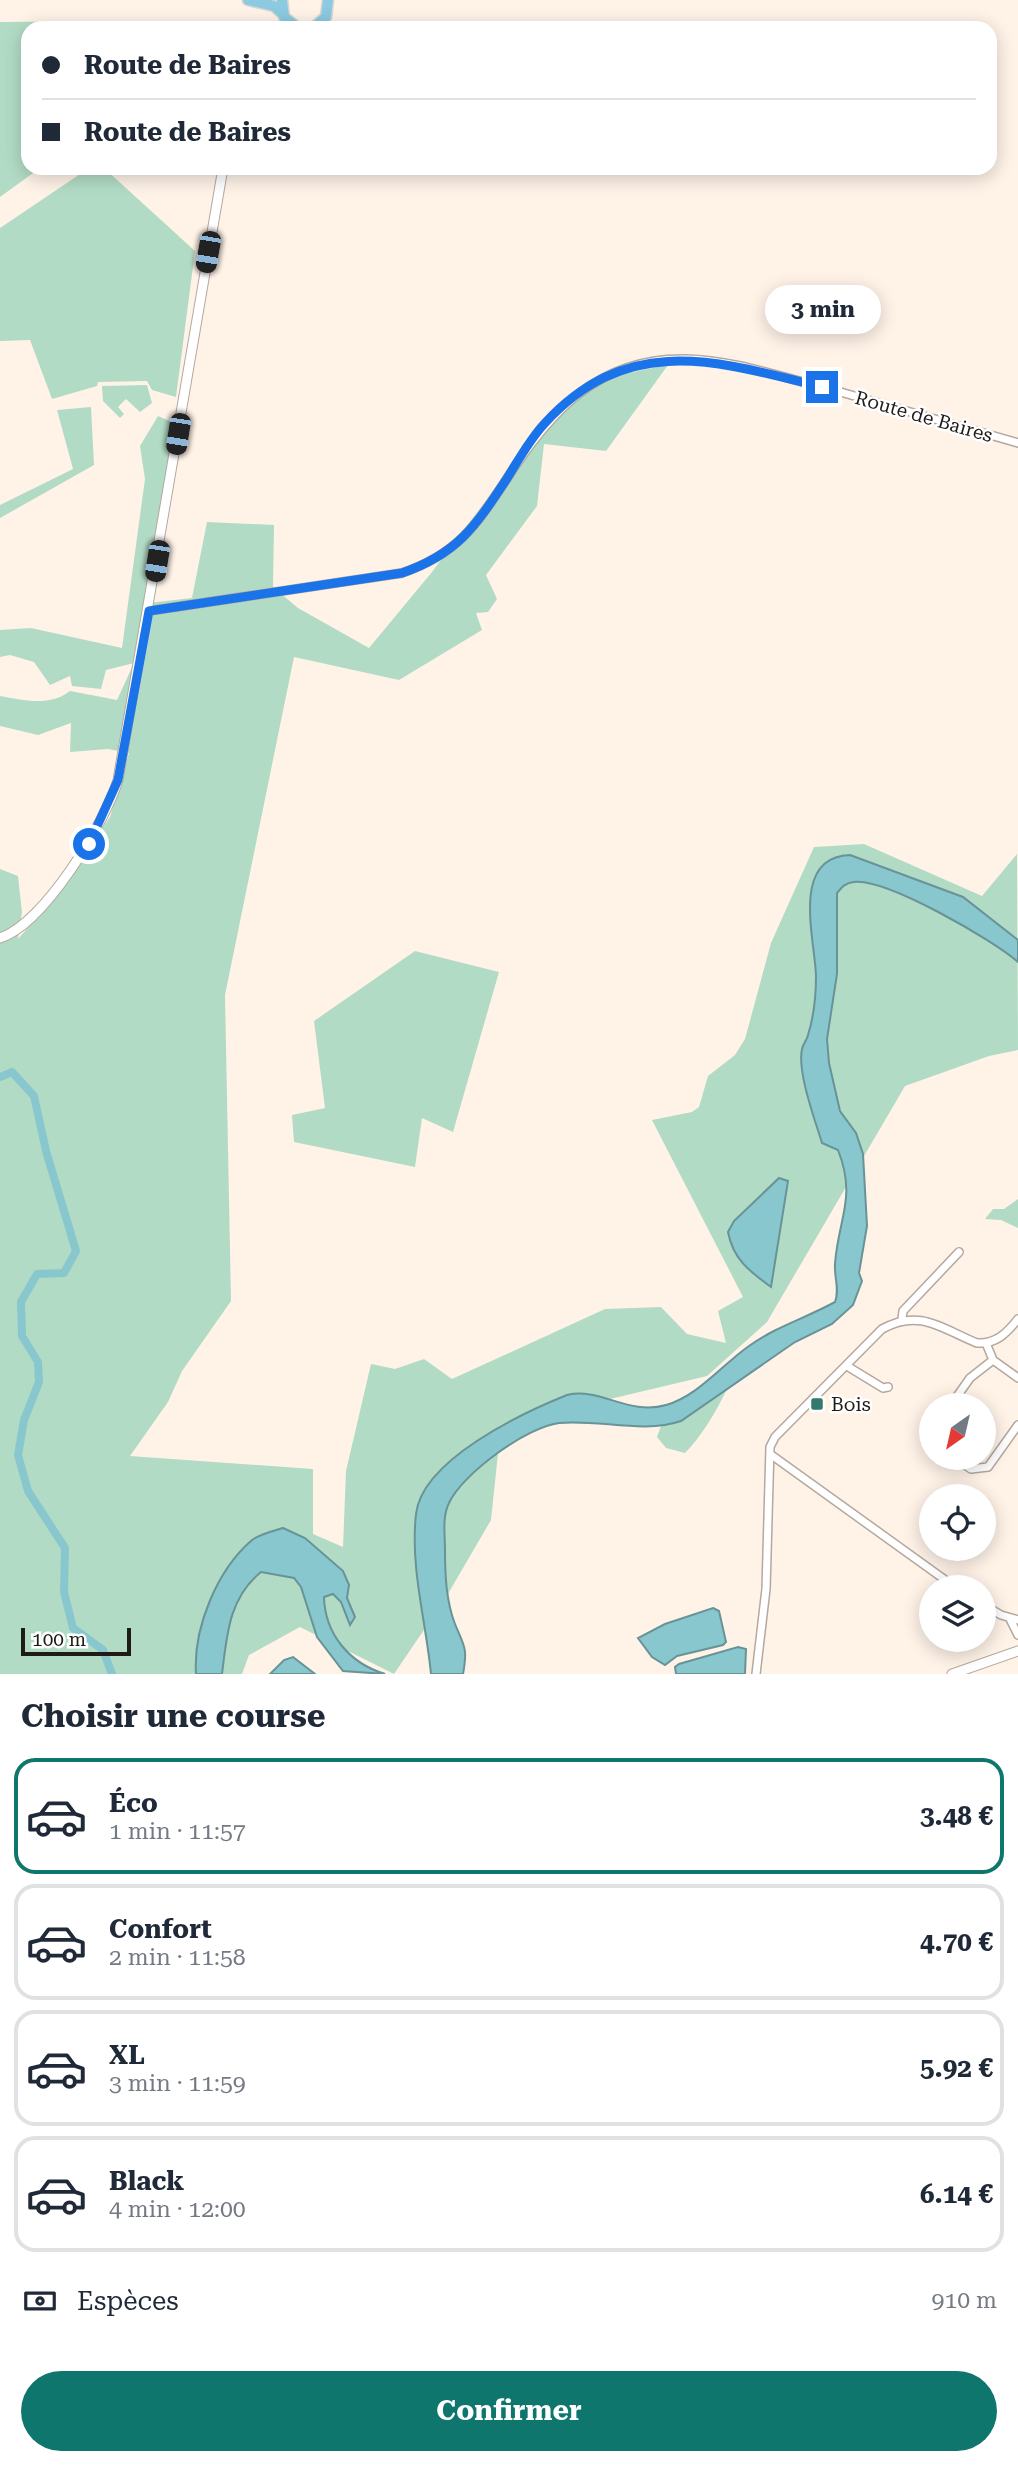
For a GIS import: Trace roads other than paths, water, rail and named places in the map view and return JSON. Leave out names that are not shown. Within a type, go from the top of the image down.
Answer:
[{"type":"main road","points":[[248,0],[274,6],[288,21]]},
{"type":"main road","points":[[282,0],[289,21]]},
{"type":"main road","points":[[323,21],[329,5],[338,0]]},
{"type":"street","points":[[0,938],[16,931],[32,915],[99,828],[118,780],[222,175]]},
{"type":"street","name":"Route de Baires","points":[[149,611],[402,573],[429,564],[453,549],[477,525],[544,424],[579,393],[615,373],[685,359],[741,368],[826,388],[1018,443]]},
{"type":"street","points":[[902,1319],[904,1311],[959,1252]]},
{"type":"street","points":[[756,1674],[766,1589],[770,1454],[775,1437],[882,1329],[902,1319],[925,1320],[977,1343],[986,1343],[1007,1333],[1018,1319]]},
{"type":"street","points":[[986,1343],[993,1360],[1018,1378]]},
{"type":"street","points":[[959,1393],[970,1378],[993,1360]]},
{"type":"street","points":[[847,1366],[883,1388],[888,1387]]},
{"type":"street","points":[[996,1456],[1018,1425]]},
{"type":"street","points":[[770,1454],[938,1575]]},
{"type":"street","points":[[996,1611],[1014,1619],[1018,1635]]},
{"type":"street","points":[[952,1674],[1017,1649]]},
{"type":"water","points":[[850,855],[963,897],[1018,940],[1018,962],[964,926],[890,890],[869,883],[854,882],[846,884],[837,893],[837,974],[827,1039],[829,1063],[840,1111],[856,1133],[863,1154],[867,1226],[859,1273],[862,1281],[853,1305],[832,1324],[795,1342],[681,1421],[652,1426],[574,1422],[546,1426],[497,1453],[468,1478],[449,1503],[445,1520],[447,1587],[452,1615],[464,1647],[463,1674],[431,1674],[415,1554],[416,1514],[422,1494],[436,1475],[455,1457],[501,1426],[567,1395],[591,1395],[640,1407],[678,1401],[760,1339],[835,1302],[835,1264],[845,1208],[846,1182],[838,1150],[822,1143],[807,1096],[801,1059],[812,1021],[816,991],[810,922],[813,884],[819,870],[831,859]]},
{"type":"water","points":[[779,1178],[788,1181],[771,1287],[743,1264],[734,1250],[728,1232],[734,1221]]},
{"type":"water","points":[[283,1528],[305,1538],[343,1571],[349,1585],[347,1598],[355,1617],[350,1625],[341,1602],[333,1594],[324,1597],[329,1623],[334,1635],[350,1655],[360,1663],[385,1674],[343,1671],[317,1637],[301,1587],[294,1578],[261,1572],[242,1593],[231,1618],[222,1674],[196,1674],[196,1656],[203,1619],[218,1583],[239,1552],[252,1540]]},
{"type":"water","points":[[713,1608],[719,1611],[726,1642],[723,1645],[677,1656],[665,1665],[652,1657],[638,1638],[665,1624]]},
{"type":"water","points":[[738,1647],[746,1649],[745,1674],[676,1674],[675,1667],[679,1664]]},
{"type":"water","points":[[293,1657],[315,1674],[270,1674],[284,1660]]},
{"type":"waterway","points":[[0,1077],[12,1072],[34,1096],[46,1151],[76,1251],[64,1273],[37,1274],[21,1302],[22,1336],[38,1362],[39,1382],[24,1420],[18,1455],[28,1491],[65,1548],[64,1592],[73,1628],[103,1650],[112,1674]]},
{"type":"place","name":"Bois","points":[[817,1404]]}]
